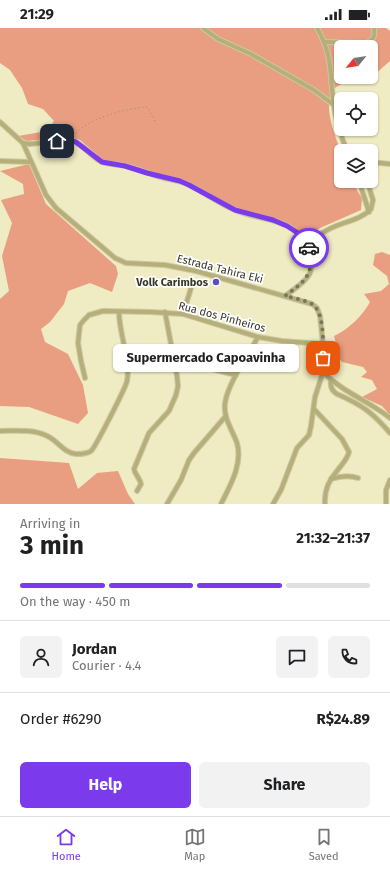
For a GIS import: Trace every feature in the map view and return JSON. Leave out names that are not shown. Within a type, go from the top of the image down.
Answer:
[{"type":"street","points":[[203,28],[218,39],[251,54],[314,90],[334,105]]},
{"type":"street","points":[[317,28],[324,42],[331,64],[334,105]]},
{"type":"street","points":[[324,42],[367,43],[375,36],[374,28]]},
{"type":"street","name":"Estrada Tahira Eki","points":[[0,122],[23,143],[30,162],[46,195],[56,208],[114,258],[126,263],[165,265],[196,271],[312,304],[317,308],[320,316],[323,344]]},
{"type":"street","points":[[23,143],[30,144],[70,140],[81,144],[102,162],[125,166],[180,181],[235,210],[273,220],[287,226],[303,238],[311,253]]},
{"type":"street","points":[[0,161],[30,162]]},
{"type":"street","points":[[378,162],[390,164]]},
{"type":"street","points":[[361,188],[369,212]]},
{"type":"street","points":[[285,296],[302,282],[310,273],[311,253],[314,243],[321,234],[369,212],[373,200],[369,188]]},
{"type":"street","points":[[183,314],[192,285]]},
{"type":"street","name":"Rua dos Pinheiros","points":[[85,378],[78,343],[80,325],[89,315],[95,312],[166,312],[183,314],[258,337],[282,341],[323,344]]},
{"type":"street","points":[[0,431],[44,434],[52,438],[67,451],[84,454],[91,451],[98,442],[127,382],[128,364],[119,325],[119,312]]},
{"type":"street","points":[[137,491],[141,484],[135,474],[134,469],[149,433],[169,411],[176,396],[178,386],[175,360],[166,312]]},
{"type":"street","points":[[221,504],[235,472],[239,453],[226,417],[226,399],[236,375],[258,337]]},
{"type":"street","points":[[273,504],[281,490],[297,448],[309,435],[315,397],[323,372],[323,344]]},
{"type":"street","points":[[175,360],[236,375]]},
{"type":"street","points":[[323,372],[331,381],[378,408],[390,418]]},
{"type":"street","points":[[331,381],[333,391],[364,407],[374,415],[390,433]]},
{"type":"street","points":[[314,409],[342,439],[349,452],[348,457],[331,479],[326,490],[325,504]]},
{"type":"street","points":[[167,504],[181,480],[189,460],[226,417]]},
{"type":"street","points":[[331,479],[347,476],[358,478]]},
{"type":"street","points":[[386,504],[386,490],[390,480]]},
{"type":"path","points":[[70,140],[77,132],[94,121],[130,109],[147,107],[156,123]]},
{"type":"shaded area","points":[[0,28],[386,28],[390,31],[390,61],[378,72],[378,40],[334,40],[334,84],[341,84],[332,91],[329,107],[334,136],[338,144],[334,144],[334,188],[356,188],[362,198],[361,210],[320,228],[309,235],[302,234],[286,224],[235,209],[206,192],[127,165],[103,160],[80,140],[69,137],[27,141],[18,136],[47,131],[54,121],[43,109],[28,104],[22,88],[10,70],[0,63]]},
{"type":"shaded area","points":[[29,164],[46,204],[116,266],[118,274],[112,292],[90,283],[68,291],[64,304],[50,322],[41,329],[45,342],[68,354],[83,385],[88,413],[78,424],[29,407],[0,406],[0,299],[9,291],[2,256],[12,223],[1,200],[24,194],[23,184],[0,171]]},
{"type":"shaded area","points":[[382,252],[390,255],[390,415],[382,406],[362,397],[377,389],[372,380],[361,377],[367,372],[363,367],[342,362],[337,356],[338,351],[334,336],[350,326],[367,307],[370,302],[364,294],[381,291],[389,284],[387,276],[373,265],[375,254]]},
{"type":"shaded area","points":[[0,458],[69,463],[78,489],[97,473],[118,471],[128,494],[135,504],[0,504]]},
{"type":"building","points":[[309,350],[319,351],[317,367],[308,366]]},
{"type":"way so far","points":[[309,248],[311,253],[310,273],[307,278],[285,296],[312,304],[317,308],[322,325],[323,358]]},
{"type":"place","name":"Volk Carimbos","points":[[216,282]]},
{"type":"place","name":"Supermercado Capoavinha","points":[[323,358]]},
{"type":"route","points":[[57,141],[70,140],[76,142],[81,144],[102,162],[125,166],[180,181],[235,210],[273,220],[293,229],[303,238],[309,248]]}]
